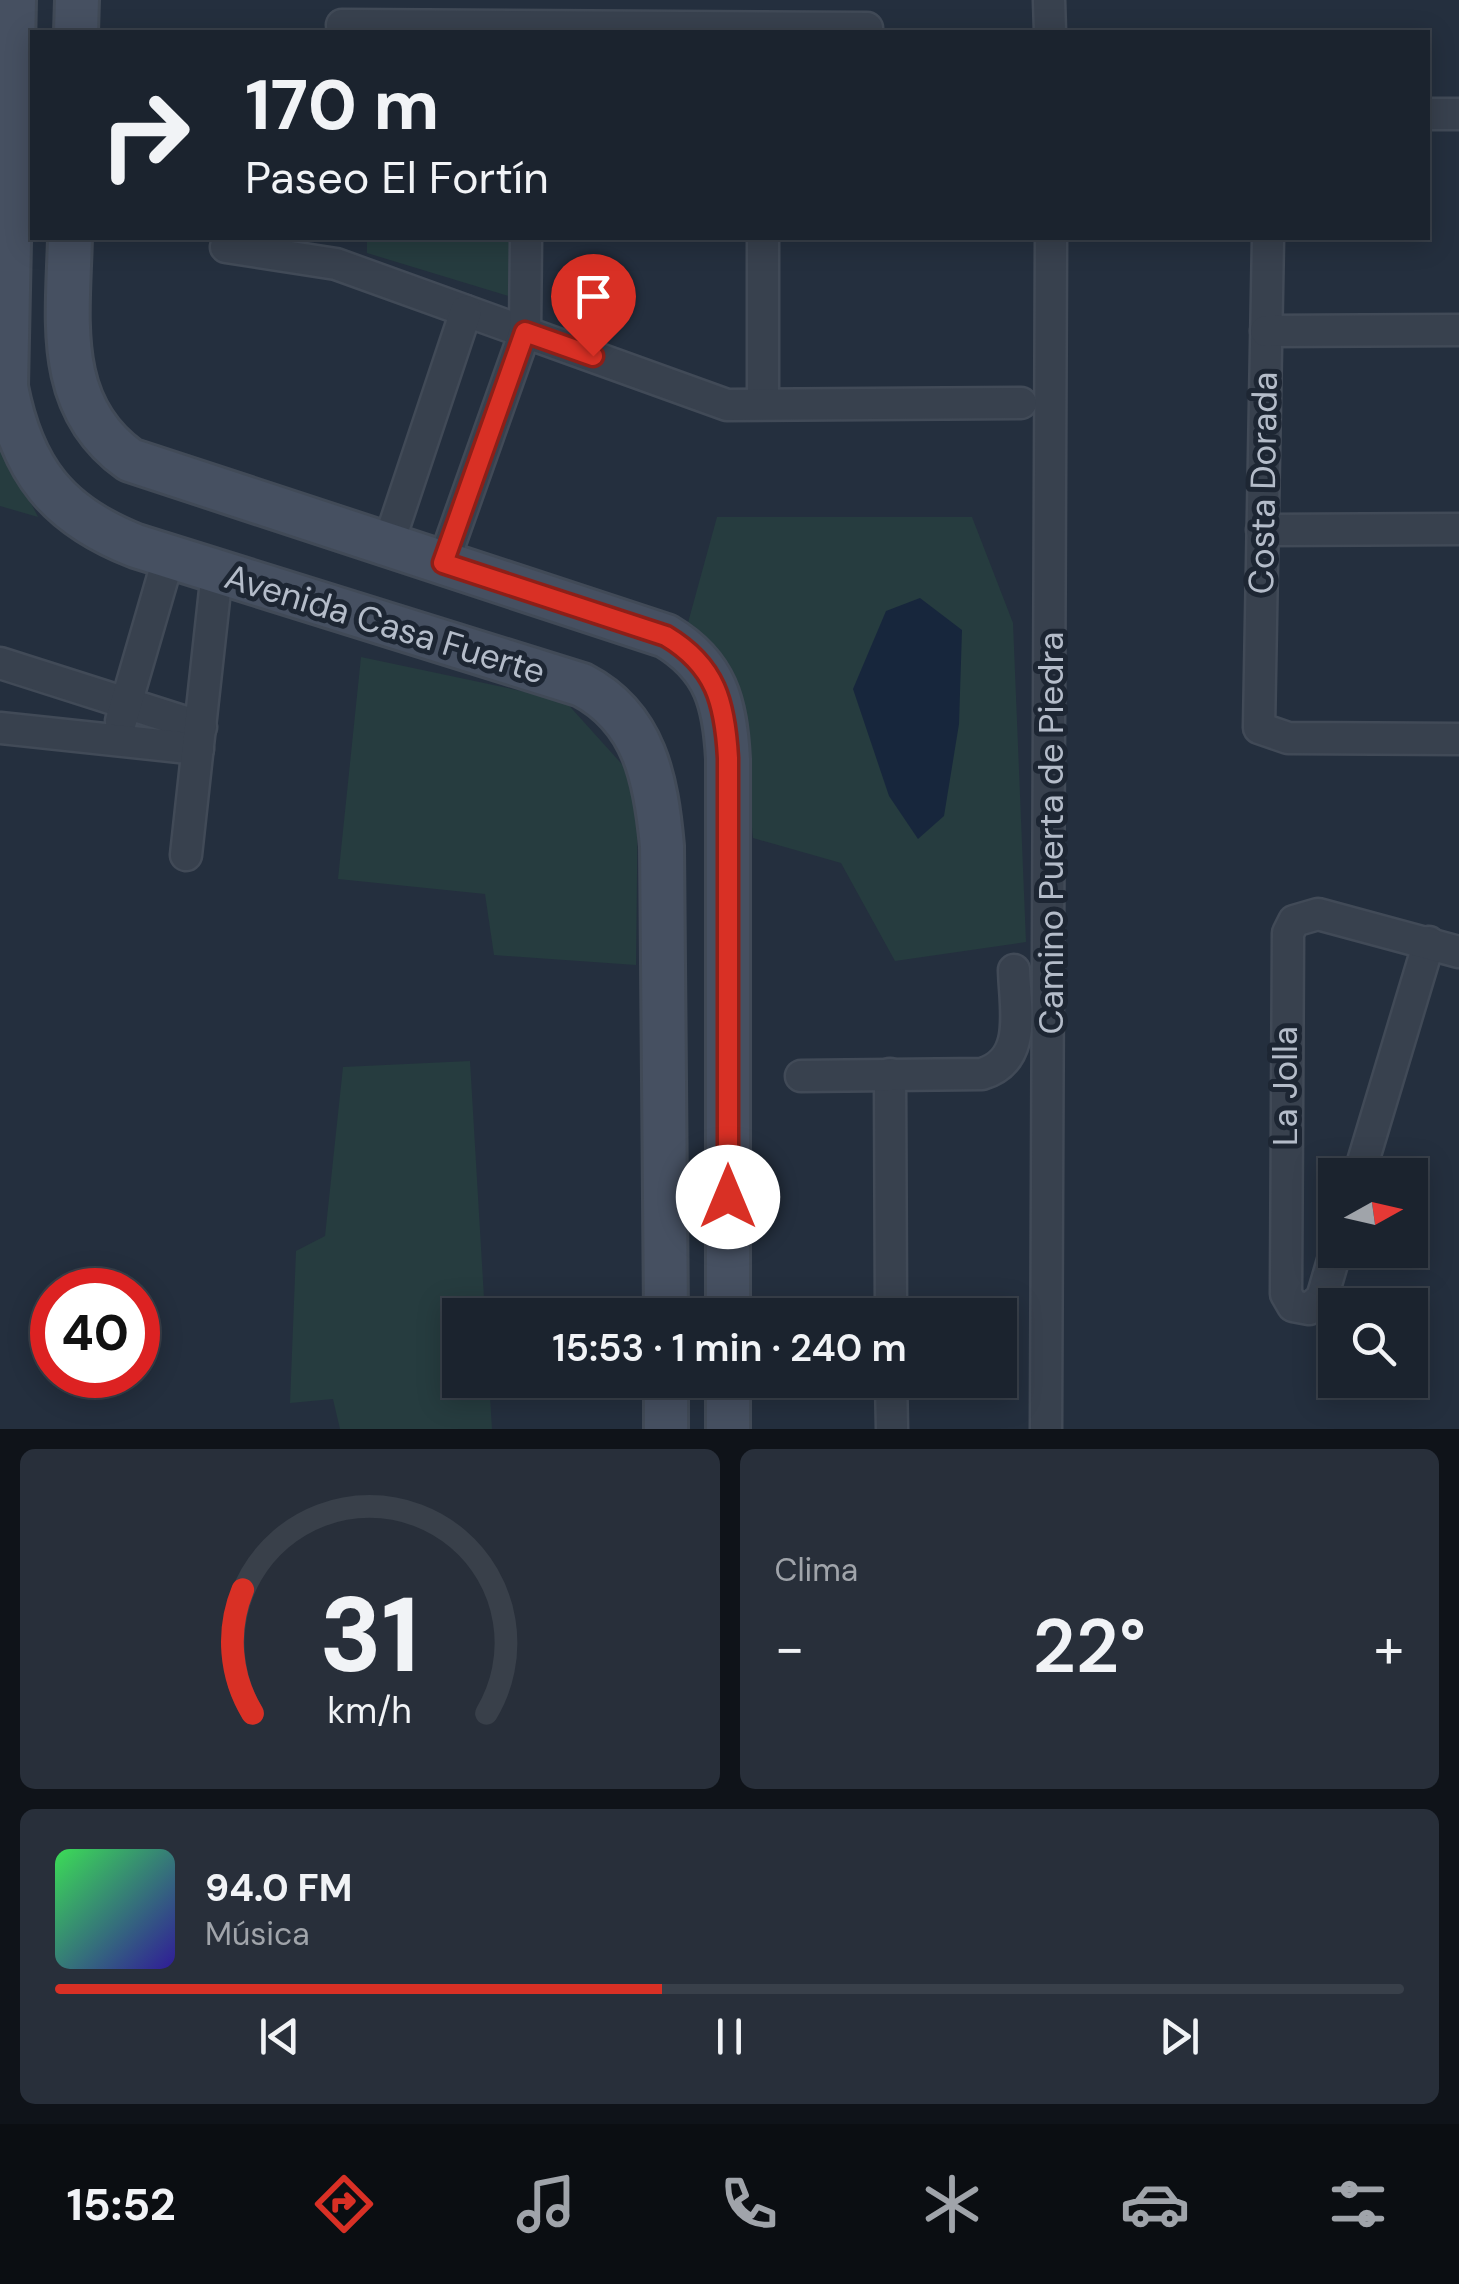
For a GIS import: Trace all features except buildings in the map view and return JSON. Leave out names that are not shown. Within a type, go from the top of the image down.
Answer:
[{"type":"street","name":"Avenida Casa Fuerte","points":[[14,0],[5,344],[14,426],[30,464],[50,492],[99,532],[582,685],[605,697],[640,741],[658,801],[662,846],[666,1298]]},
{"type":"street","points":[[76,30],[77,0]]},
{"type":"street","points":[[1049,0],[1050,30]]},
{"type":"street","points":[[343,19],[526,29],[867,28]]},
{"type":"street","points":[[1430,114],[1459,114]]},
{"type":"street","name":"Avenida Casa Fuerte","points":[[70,240],[70,374],[92,423],[107,444],[130,460],[666,636],[689,650],[719,688],[728,758],[728,1298]]},
{"type":"street","points":[[443,563],[525,332],[526,240]]},
{"type":"street","points":[[763,240],[764,404]]},
{"type":"street","name":"Camino Puerta de Piedra","points":[[1046,1429],[1051,240]]},
{"type":"street","name":"Costa Dorada","points":[[1268,240],[1259,728],[1288,738],[1459,739]]},
{"type":"street","points":[[226,247],[337,251],[466,311],[727,405],[1021,402]]},
{"type":"street","points":[[388,544],[466,311]]},
{"type":"street","points":[[1266,331],[1459,330]]},
{"type":"street","points":[[1262,530],[1459,529]]},
{"type":"street","points":[[118,739],[168,556]]},
{"type":"street","points":[[186,855],[218,572]]},
{"type":"street","points":[[0,663],[125,704],[199,738]]},
{"type":"street","points":[[0,728],[118,739],[199,738]]},
{"type":"street","name":"La Jolla","points":[[1331,1268],[1322,1298],[1309,1310],[1293,1306],[1286,1294],[1288,933],[1294,920],[1318,914],[1459,952]]},
{"type":"street","points":[[1364,1158],[1429,942]]},
{"type":"street","points":[[801,1076],[982,1074],[999,1069],[1011,1056],[1015,1040],[1014,970]]},
{"type":"street","points":[[890,1074],[891,1298]]},
{"type":"street","points":[[666,1398],[666,1429]]},
{"type":"street","points":[[728,1398],[728,1429]]},
{"type":"street","points":[[892,1398],[892,1429]]},
{"type":"green space","points":[[367,240],[515,240],[515,298],[367,253]]},
{"type":"green space","points":[[0,442],[38,517],[0,506]]},
{"type":"green space","points":[[717,517],[972,517],[1013,623],[1026,942],[895,961],[841,863],[753,838],[738,687],[686,630]]},
{"type":"green space","points":[[361,657],[564,700],[638,782],[636,965],[494,955],[485,894],[338,879]]},
{"type":"green space","points":[[470,1061],[484,1298],[442,1298],[442,1398],[490,1398],[492,1429],[340,1429],[333,1399],[290,1403],[296,1251],[325,1236],[343,1067]]},
{"type":"water","points":[[920,598],[962,630],[959,724],[944,816],[918,839],[889,796],[853,689],[886,611]]},
{"type":"route","points":[[593,356],[525,332],[443,563],[666,636],[689,650],[719,688],[728,758],[728,1197]]}]
